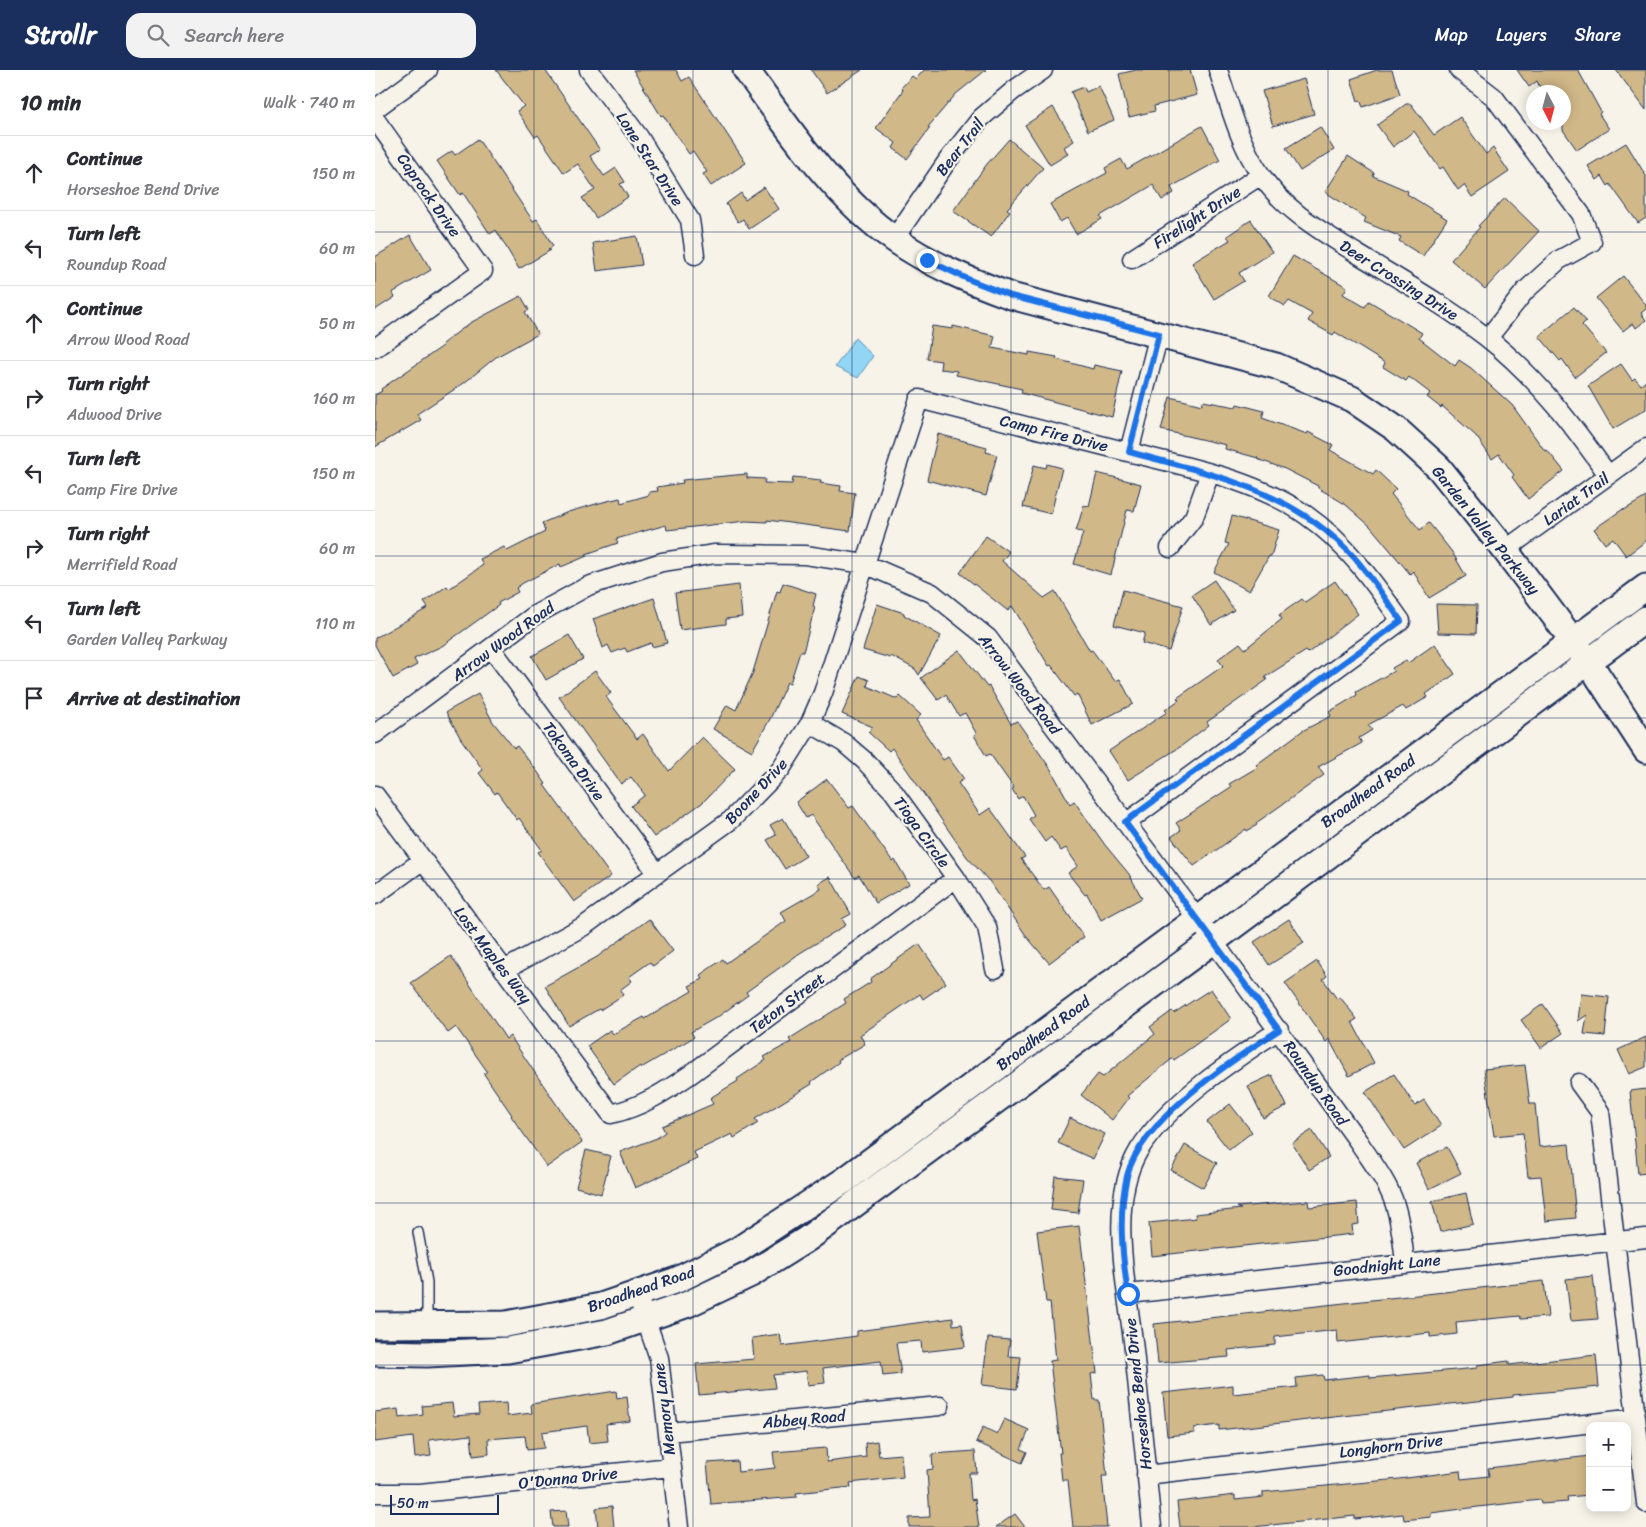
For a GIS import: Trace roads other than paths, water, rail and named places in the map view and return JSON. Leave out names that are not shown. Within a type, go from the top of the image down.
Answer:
[{"type":"street","points":[[375,108],[428,70]]},
{"type":"street","name":"Lone Star Drive","points":[[589,70],[639,137],[689,220],[695,255]]},
{"type":"street","name":"Garden Valley Parkway","points":[[746,70],[828,179],[857,209],[894,239],[927,260],[1011,296],[1276,366],[1352,399],[1396,429],[1439,468],[1505,550],[1588,661],[1646,750]]},
{"type":"street","name":"Bear Trail","points":[[894,239],[948,160],[981,118],[1014,90],[1043,70]]},
{"type":"street","name":"Deer Crossing Drive","points":[[1218,70],[1235,125],[1261,175],[1281,199],[1302,218],[1458,316],[1488,338],[1543,391],[1570,422],[1608,475]]},
{"type":"street","points":[[1459,70],[1494,96],[1581,214],[1592,242],[1559,260],[1525,291],[1488,338]]},
{"type":"street","name":"Caprock Drive","points":[[375,119],[483,271],[375,348]]},
{"type":"street","name":"Firelight Drive","points":[[1132,258],[1261,175]]},
{"type":"street","points":[[1129,452],[1159,334]]},
{"type":"street","name":"Camp Fire Drive","points":[[919,399],[1210,473],[1262,491],[1305,514],[1340,543],[1370,576],[1401,621],[1125,822]]},
{"type":"street","name":"Boone Drive","points":[[504,970],[584,926],[731,820],[781,769],[810,723],[823,693],[919,399]]},
{"type":"street","name":"Lariat Trail","points":[[1505,550],[1646,448]]},
{"type":"street","points":[[1171,548],[1195,517],[1210,473]]},
{"type":"street","name":"Arrow Wood Road","points":[[375,734],[492,649],[510,633],[561,600],[588,586],[662,562],[715,554],[805,555],[865,564],[932,593],[987,638],[1197,918]]},
{"type":"street","name":"Broadhead Road","points":[[375,1324],[506,1324],[601,1306],[677,1280],[738,1250],[791,1217],[853,1174],[1646,586]]},
{"type":"street","name":"Broadhead Road","points":[[375,1353],[427,1354],[508,1350],[607,1332],[688,1304],[751,1274],[807,1239],[1213,941],[1646,619]]},
{"type":"street","name":"Tokoma Drive","points":[[492,649],[657,873]]},
{"type":"street","name":"Tioga Circle","points":[[810,723],[844,743],[865,761],[893,791],[956,878],[987,927],[995,969]]},
{"type":"street","name":"Lost Maples Way","points":[[375,795],[611,1114]]},
{"type":"street","points":[[375,895],[423,860]]},
{"type":"street","name":"Teton Street","points":[[611,1114],[630,1110],[653,1099],[691,1074],[956,878]]},
{"type":"street","name":"Roundup Road","points":[[1197,918],[1358,1141],[1383,1180],[1395,1204],[1402,1233],[1405,1263]]},
{"type":"street","name":"Horseshoe Bend Drive","points":[[1152,1527],[1128,1294],[1121,1245],[1122,1208],[1128,1174],[1138,1151],[1154,1128],[1176,1105],[1279,1030]]},
{"type":"street","points":[[1579,1083],[1600,1112],[1646,1503]]},
{"type":"street","name":"Goodnight Lane","points":[[1128,1294],[1646,1238]]},
{"type":"street","name":"Memory Lane","points":[[637,1294],[659,1358],[679,1527]]},
{"type":"street","points":[[427,1324],[427,1354]]},
{"type":"street","name":"Abbey Road","points":[[668,1432],[940,1406]]},
{"type":"street","name":"Longhorn Drive","points":[[1146,1475],[1636,1418]]},
{"type":"street","name":"O'Donna Drive","points":[[375,1493],[420,1493],[671,1467]]},
{"type":"lane","points":[[418,1232],[427,1282],[427,1324]]},
{"type":"water","points":[[855,338],[873,356],[858,378],[835,367]]}]
